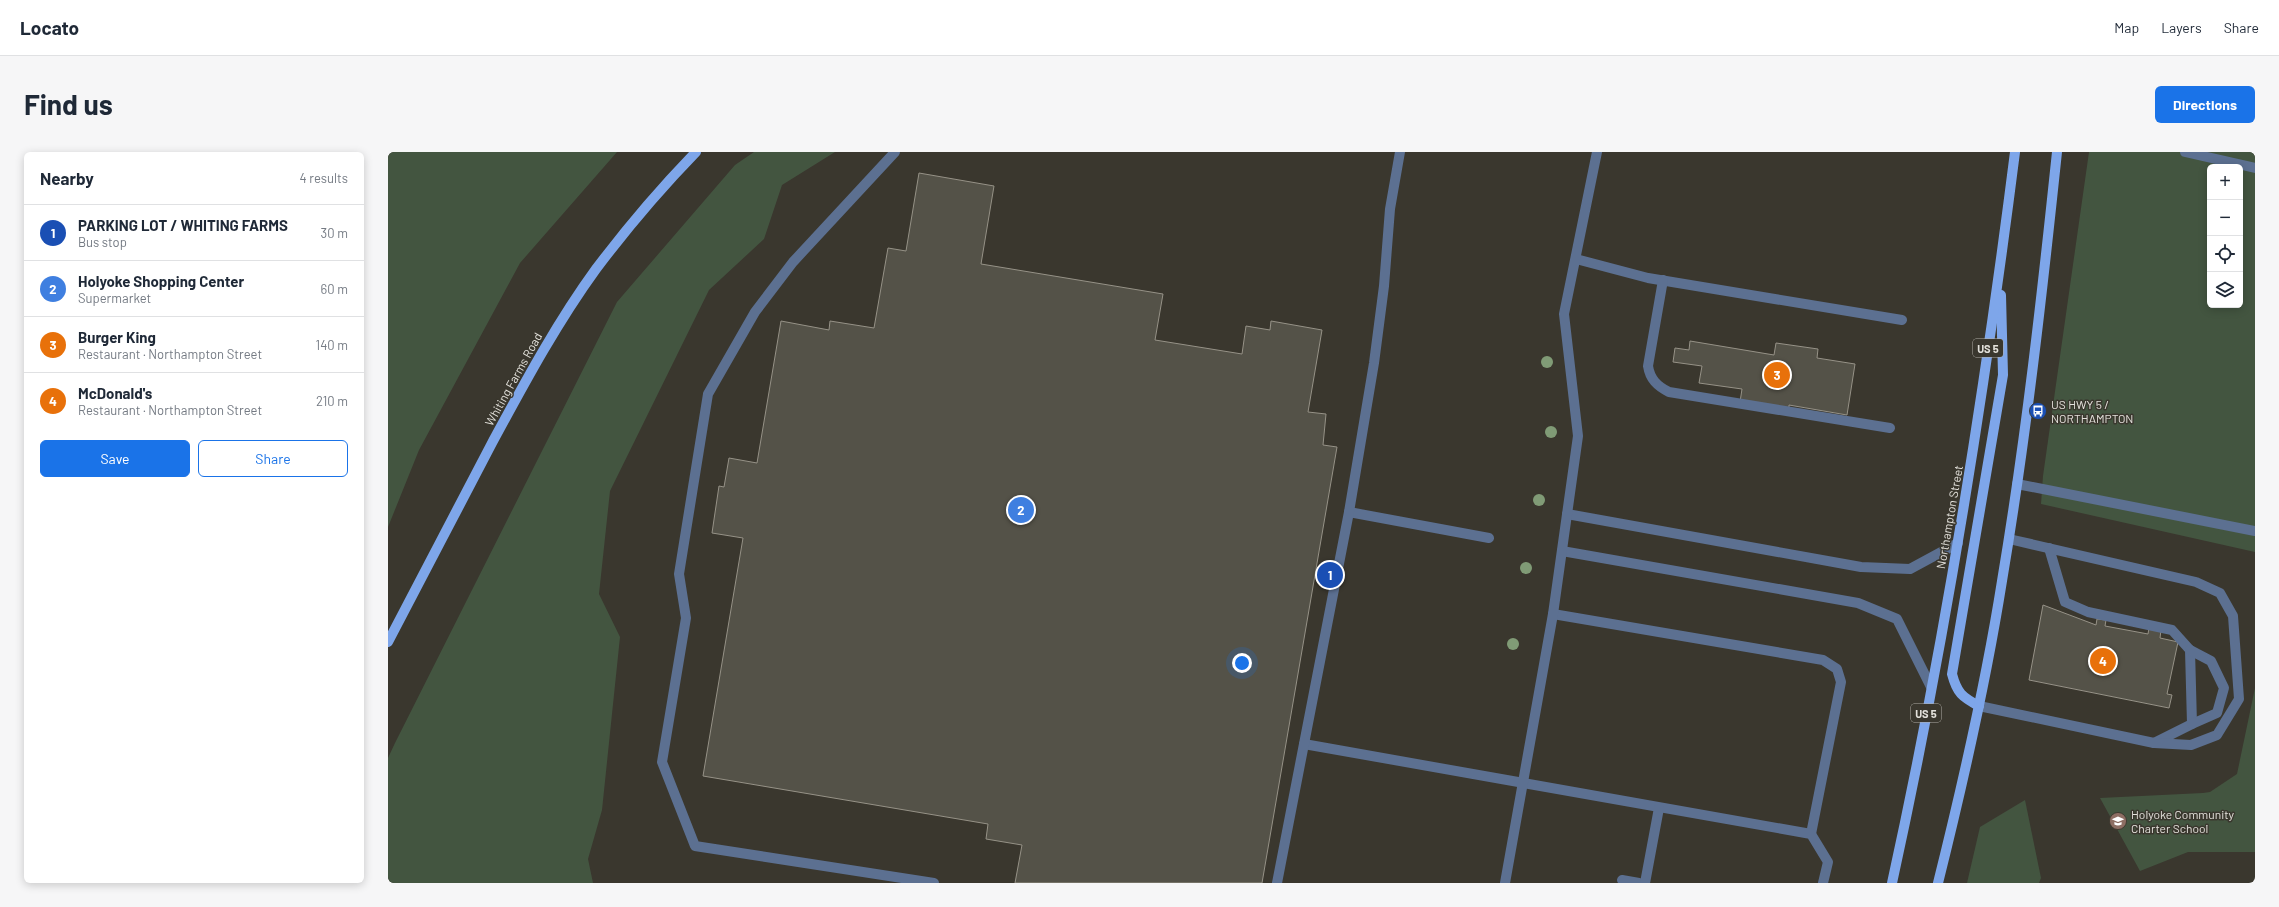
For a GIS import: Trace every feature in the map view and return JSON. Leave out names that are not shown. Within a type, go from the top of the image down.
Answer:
[{"type":"main road","name":"Whiting Farms Road","points":[[388,642],[521,390],[561,321],[596,270],[626,231],[667,182],[696,152]]},
{"type":"main road","name":"Northampton Street","points":[[1892,883],[1914,784],[1974,450],[2015,152]]},
{"type":"main road","points":[[1938,883],[1979,706],[2017,484],[2031,388],[2057,152]]},
{"type":"main road","points":[[1979,706],[1965,698],[1956,689],[1952,674],[2003,375],[2000,267]]},
{"type":"lane","points":[[895,152],[793,262],[755,312],[708,394],[680,574],[686,618],[662,762],[695,846],[934,883]]},
{"type":"lane","points":[[1277,883],[1349,512],[1374,363],[1384,286],[1390,209],[1400,152]]},
{"type":"lane","points":[[1505,883],[1553,614],[1578,436],[1564,314],[1597,152]]},
{"type":"lane","points":[[2185,152],[2255,168]]},
{"type":"lane","points":[[1576,258],[1663,280],[1902,320]]},
{"type":"lane","points":[[1663,280],[1648,366],[1650,375],[1661,388],[1669,392],[1890,428]]},
{"type":"lane","points":[[2017,484],[2255,531]]},
{"type":"lane","points":[[1349,512],[1489,538]]},
{"type":"lane","points":[[1567,514],[1861,567],[1910,569],[1958,543]]},
{"type":"lane","points":[[1979,706],[2154,743],[2191,745],[2217,734],[2239,699],[2233,616],[2220,593],[2196,582],[2008,539]]},
{"type":"lane","points":[[2049,548],[2065,602],[2088,612],[2172,630],[2190,650],[2212,661],[2224,688],[2217,713],[2154,743]]},
{"type":"lane","points":[[1562,551],[1858,603],[1897,619],[1931,687]]},
{"type":"lane","points":[[1553,614],[1823,660],[1837,669],[1841,682],[1811,834],[1828,862],[1823,883]]},
{"type":"lane","points":[[2190,650],[2192,724]]},
{"type":"lane","points":[[1304,744],[1811,834]]},
{"type":"lane","points":[[1645,883],[1659,808]]},
{"type":"lane","points":[[1622,880],[1640,883]]},
{"type":"green space","points":[[388,152],[617,152],[520,263],[419,450],[388,527]]},
{"type":"green space","points":[[754,152],[835,152],[782,185],[764,239],[709,290],[610,491],[599,594],[620,637],[602,810],[588,859],[593,883],[388,883],[388,758],[395,743],[617,302],[735,165]]},
{"type":"green space","points":[[2089,152],[2255,152],[2255,552],[2041,504],[2043,476]]},
{"type":"green space","points":[[2255,688],[2255,852],[2188,852],[2140,871],[2100,798],[2210,792],[2237,774]]},
{"type":"green space","points":[[2025,800],[2041,878],[2039,883],[1967,883],[1980,827]]},
{"type":"building","points":[[919,173],[994,186],[981,264],[1163,294],[1155,340],[1242,354],[1246,326],[1270,330],[1271,321],[1322,330],[1308,412],[1326,414],[1323,445],[1337,447],[1262,883],[1015,883],[1022,845],[986,839],[988,824],[703,776],[743,538],[712,533],[719,486],[724,487],[729,458],[757,463],[781,321],[829,330],[830,321],[874,328],[888,248],[906,251]]},
{"type":"building","points":[[1690,341],[1774,355],[1776,343],[1818,349],[1817,358],[1855,364],[1847,415],[1789,405],[1789,410],[1740,402],[1742,389],[1699,383],[1702,366],[1673,362],[1675,348],[1689,350]]},
{"type":"building","points":[[2043,605],[2096,625],[2097,619],[2106,620],[2105,626],[2148,634],[2149,628],[2161,630],[2160,638],[2178,642],[2167,694],[2172,695],[2169,708],[2029,680]]},
{"type":"place","name":"Burger King","points":[[1777,375]]},
{"type":"place","name":"US HWY 5 / NORTHAMPTON","points":[[2038,411]]},
{"type":"place","name":"Holyoke Shopping Center","points":[[1021,510]]},
{"type":"place","name":"PARKING LOT / WHITING FARMS","points":[[1330,575]]},
{"type":"place","name":"McDonald's","points":[[2103,661]]},
{"type":"place","name":"Holyoke Community Charter School","points":[[2118,821]]}]
